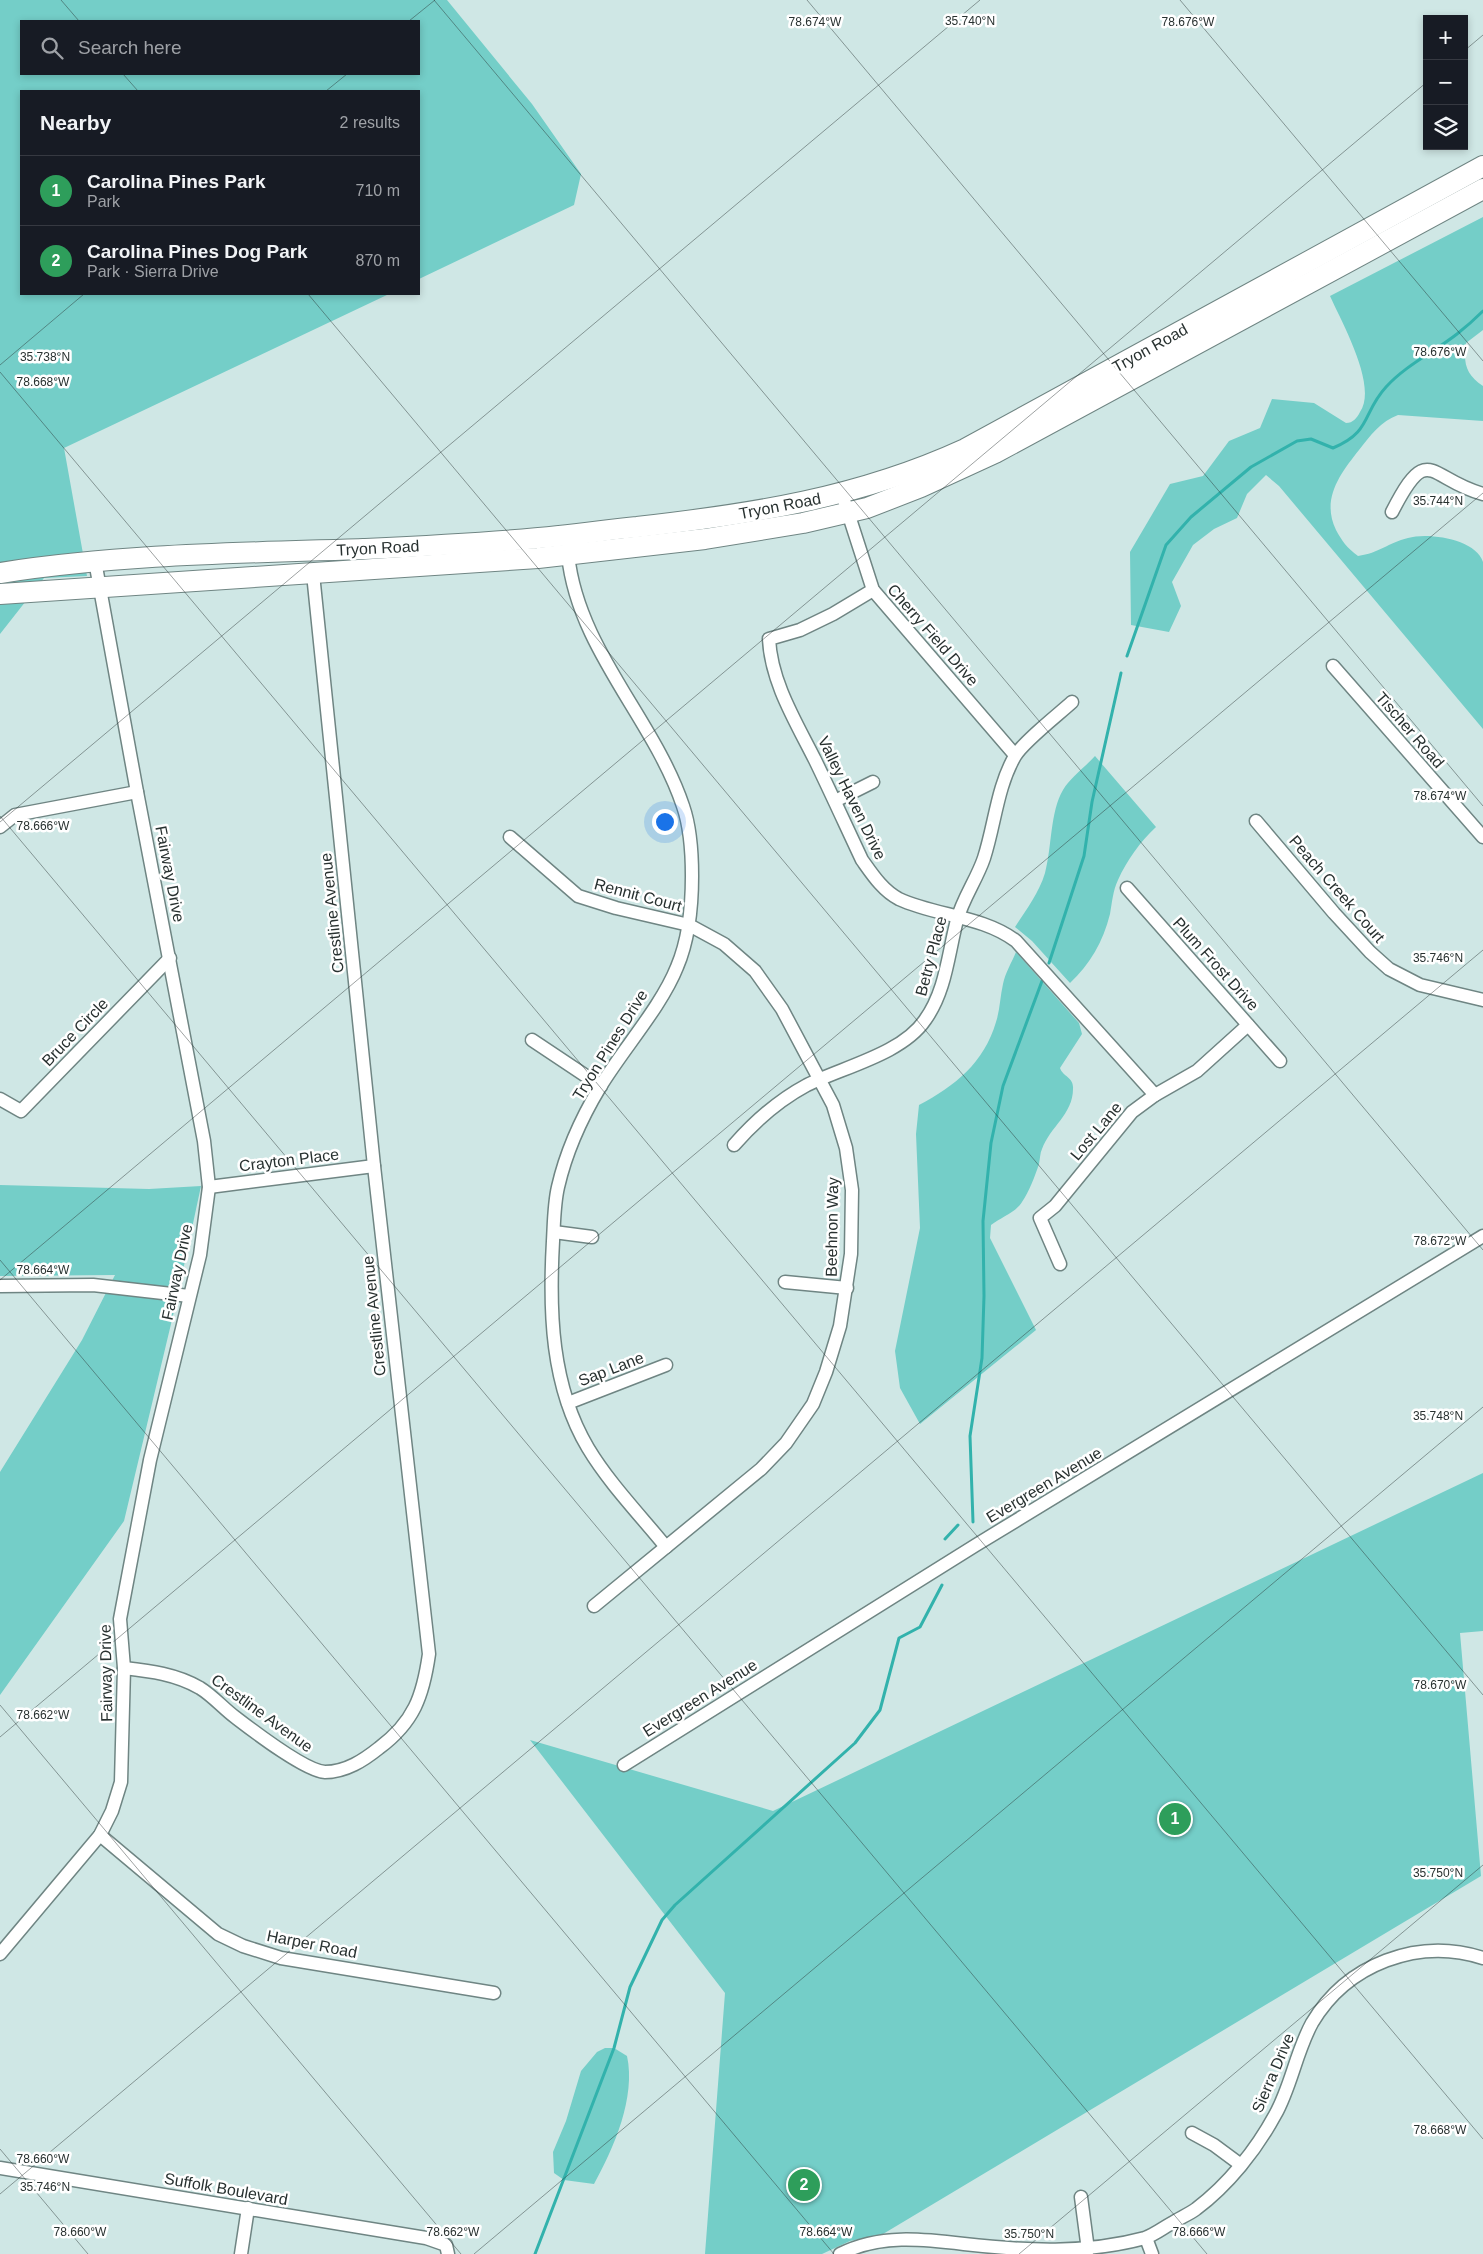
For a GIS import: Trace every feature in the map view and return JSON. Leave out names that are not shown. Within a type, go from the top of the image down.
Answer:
[{"type":"main road","name":"Tryon Road","points":[[0,573],[95,561],[514,540],[702,519],[756,511],[842,494],[912,471],[965,449],[1483,166]]},
{"type":"main road","name":"Tryon Road","points":[[0,594],[568,555],[760,532],[848,513],[912,491],[995,453],[1483,189]]},
{"type":"street","points":[[1392,512],[1412,476],[1422,469],[1433,469],[1448,479],[1483,494]]},
{"type":"street","name":"Cherry Field Drive","points":[[842,494],[873,590],[1015,755]]},
{"type":"street","name":"Tryon Pines Drive","points":[[568,555],[575,594],[589,631],[659,751],[684,809],[691,843],[692,878],[689,925],[677,968],[659,999],[601,1086],[577,1131],[557,1188],[554,1232],[551,1327],[568,1403],[588,1447],[666,1547]]},
{"type":"street","name":"Fairway Drive","points":[[0,1954],[100,1835],[112,1811],[121,1782],[124,1668],[120,1619],[150,1460],[200,1255],[209,1187],[204,1141],[95,561]]},
{"type":"street","name":"Crestline Avenue","points":[[124,1668],[181,1678],[201,1689],[235,1717],[302,1764],[323,1772],[341,1770],[374,1752],[401,1728],[420,1701],[430,1654],[374,1166],[313,574]]},
{"type":"street","name":"Valley Haven Drive","points":[[873,590],[834,614],[808,626],[770,639],[770,653],[774,671],[786,701],[862,860],[877,881],[898,898],[1000,930],[1016,941],[1155,1095]]},
{"type":"street","name":"Tischer Road","points":[[1333,666],[1483,837]]},
{"type":"street","name":"Betry Place","points":[[734,1145],[751,1126],[780,1103],[806,1086],[908,1038],[924,1022],[934,1007],[943,982],[957,918],[984,859],[997,805],[1015,755],[1072,702]]},
{"type":"street","points":[[835,801],[873,782]]},
{"type":"street","points":[[0,827],[14,815],[137,792]]},
{"type":"street","name":"Peach Creek Court","points":[[1256,821],[1334,912],[1389,970],[1420,985],[1483,1000]]},
{"type":"street","name":"Rennit Court","points":[[510,838],[578,896],[616,908],[689,925]]},
{"type":"street","name":"Plum Frost Drive","points":[[1127,888],[1280,1061]]},
{"type":"street","name":"Beehnon Way","points":[[594,1606],[761,1469],[786,1443],[813,1404],[826,1372],[840,1326],[847,1288],[851,1254],[852,1190],[846,1148],[833,1106],[821,1079],[782,1009],[755,971],[724,944],[689,925]]},
{"type":"street","name":"Bruce Circle","points":[[0,1099],[21,1111],[170,958]]},
{"type":"street","name":"Lost Lane","points":[[1060,1264],[1040,1218],[1055,1206],[1132,1112],[1155,1095],[1197,1072],[1248,1025]]},
{"type":"street","points":[[532,1040],[601,1086]]},
{"type":"street","name":"Crayton Place","points":[[209,1187],[374,1166]]},
{"type":"street","points":[[554,1232],[592,1237]]},
{"type":"street","name":"Evergreen Avenue","points":[[624,1765],[976,1545],[1483,1236]]},
{"type":"street","points":[[785,1282],[847,1288]]},
{"type":"street","points":[[0,1286],[93,1284],[189,1296]]},
{"type":"street","name":"Sap Lane","points":[[568,1403],[666,1365]]},
{"type":"street","name":"Harper Road","points":[[100,1835],[218,1934],[243,1946],[281,1958],[494,1993]]},
{"type":"street","name":"Sierra Drive","points":[[840,2254],[870,2243],[901,2239],[938,2241],[1030,2252],[1088,2250],[1116,2246],[1146,2238],[1196,2209],[1241,2165],[1276,2114],[1312,2024],[1326,2004],[1350,1980],[1375,1964],[1413,1952],[1457,1952],[1483,1958]]},
{"type":"street","points":[[1192,2133],[1214,2145],[1241,2165]]},
{"type":"street","name":"Suffolk Boulevard","points":[[0,2168],[426,2238],[447,2249]]},
{"type":"street","points":[[1081,2197],[1088,2250]]},
{"type":"street","points":[[241,2254],[248,2208]]},
{"type":"street","points":[[1146,2238],[1152,2254]]},
{"type":"shaded area","points":[[0,0],[447,0],[532,104],[581,174],[574,205],[420,279],[420,90],[20,90],[20,295],[387,295],[64,448],[87,576],[44,578],[0,634]]},
{"type":"shaded area","points":[[1483,217],[1483,330],[1466,343],[1465,357],[1469,373],[1483,386],[1483,421],[1398,415],[1392,418],[1372,434],[1345,468],[1335,487],[1331,508],[1332,519],[1338,534],[1358,556],[1372,553],[1395,542],[1417,536],[1450,539],[1471,548],[1479,554],[1483,562],[1483,729],[1279,486],[1266,475],[1247,494],[1237,518],[1214,529],[1193,545],[1172,582],[1181,606],[1169,632],[1131,625],[1130,552],[1170,484],[1203,476],[1229,441],[1260,428],[1272,399],[1314,403],[1346,423],[1353,421],[1359,414],[1364,401],[1365,387],[1362,371],[1350,338],[1330,296]]},
{"type":"shaded area","points":[[1095,756],[1156,827],[1139,845],[1125,865],[1115,888],[1110,914],[1100,943],[1084,968],[1070,983],[1032,941],[1015,927],[1036,894],[1045,873],[1053,819],[1063,790]]},
{"type":"shaded area","points":[[1016,952],[1079,1023],[1082,1034],[1060,1068],[1073,1085],[1069,1106],[1041,1151],[1034,1179],[1022,1202],[1012,1212],[991,1225],[990,1238],[1036,1330],[920,1424],[900,1388],[895,1351],[920,1228],[916,1134],[919,1105],[945,1090],[956,1081],[984,1050],[996,1022],[1004,980]]},
{"type":"shaded area","points":[[0,1185],[149,1189],[201,1186],[176,1303],[124,1521],[0,1695],[0,1472],[82,1340],[115,1275],[0,1276]]},
{"type":"shaded area","points":[[1483,1473],[1483,1631],[1460,1633],[1481,1876],[883,2234],[850,2241],[822,2254],[705,2254],[725,1993],[530,1740],[773,1811]]},
{"type":"shaded area","points":[[605,2048],[614,2048],[627,2056],[628,2088],[621,2122],[609,2155],[594,2184],[564,2180],[554,2173],[553,2152],[566,2121],[581,2071],[597,2052]]},
{"type":"waterway","points":[[1127,656],[1166,545],[1191,517],[1251,467],[1297,441],[1311,439],[1333,448],[1345,442],[1361,429],[1378,396],[1394,379],[1411,365],[1448,341],[1483,311]]},
{"type":"waterway","points":[[1049,963],[1084,856],[1092,802],[1121,673]]},
{"type":"waterway","points":[[973,1522],[970,1436],[982,1358],[984,1296],[983,1221],[991,1143],[1003,1086],[1042,981]]},
{"type":"waterway","points":[[945,1539],[958,1525]]},
{"type":"waterway","points":[[535,2254],[614,2048],[630,1987],[662,1920],[675,1905],[855,1743],[880,1710],[899,1638],[920,1627],[942,1585]]},
{"type":"place","name":"Carolina Pines Park","points":[[1175,1819]]},
{"type":"place","name":"Carolina Pines Dog Park","points":[[804,2185]]}]
